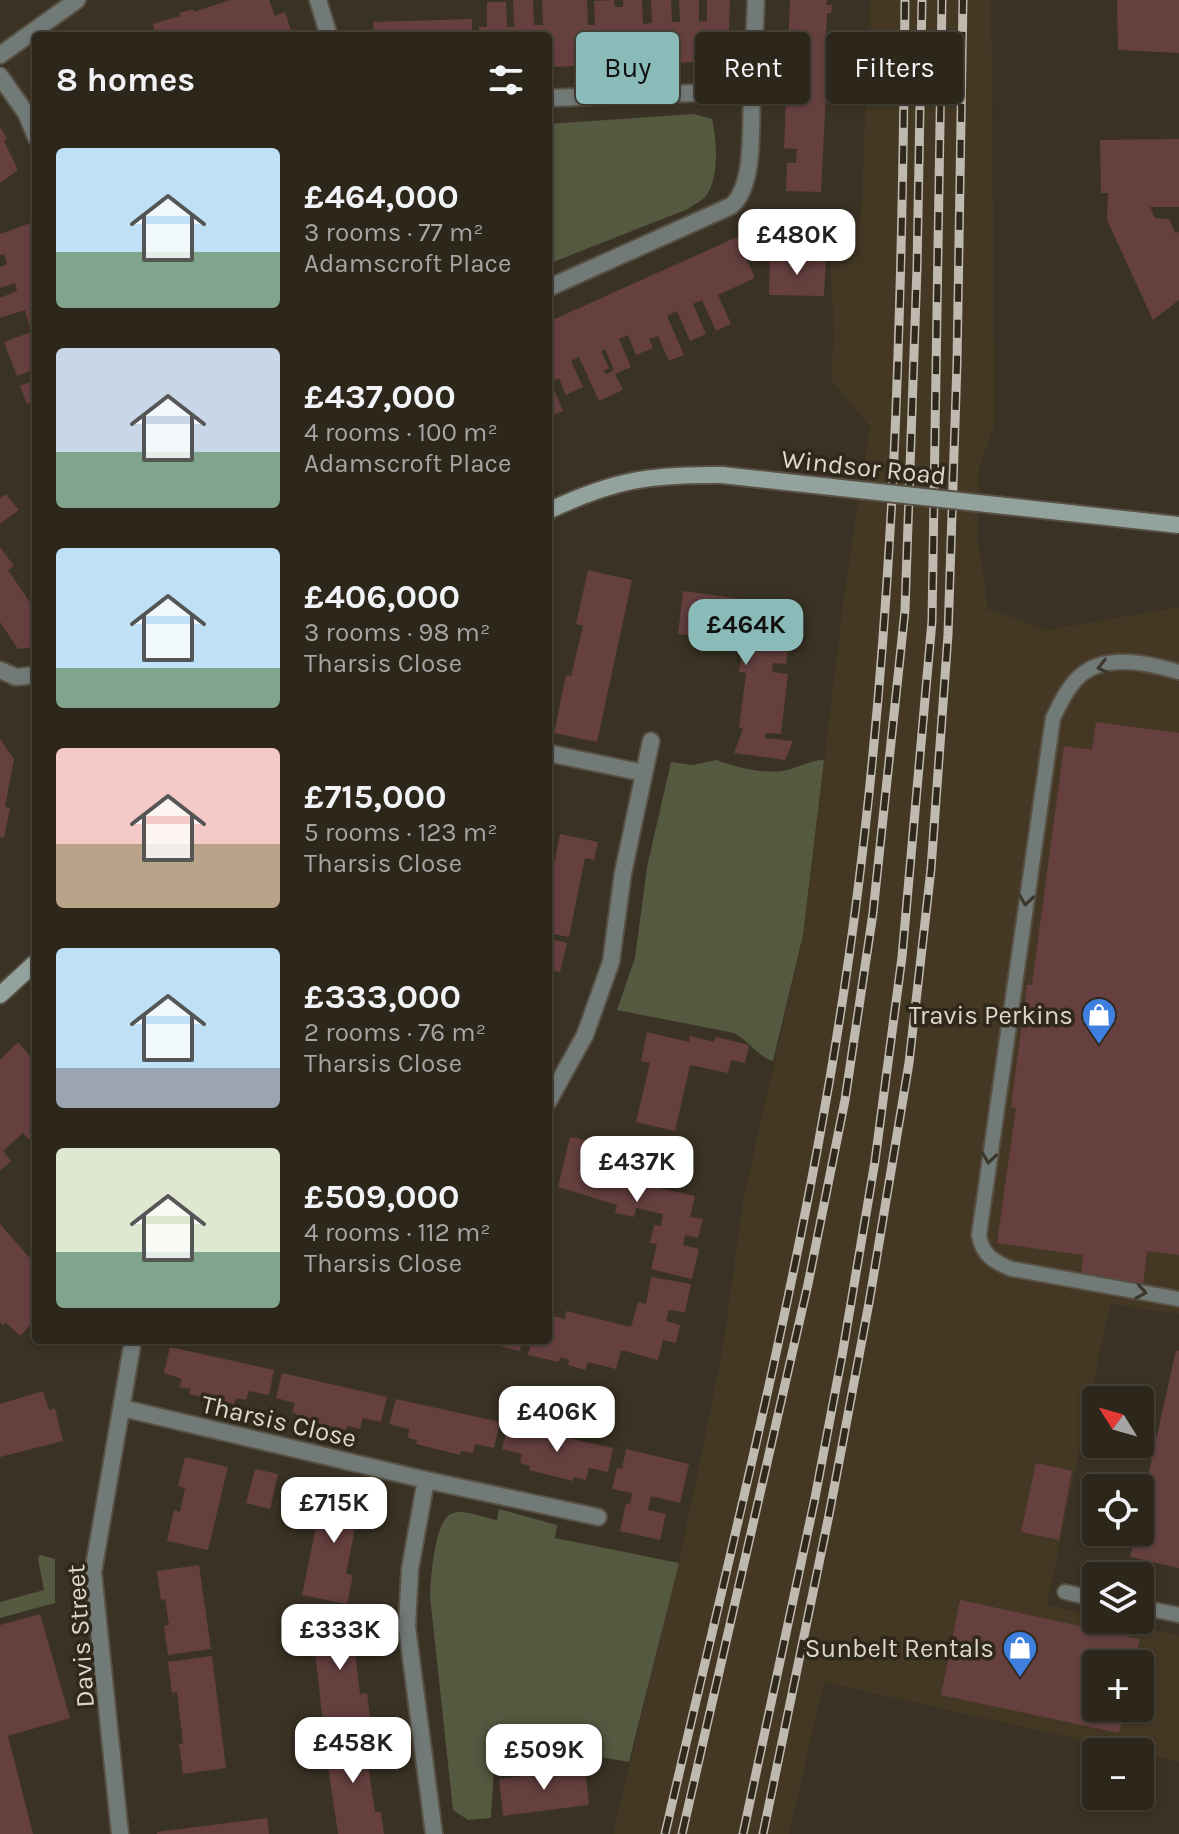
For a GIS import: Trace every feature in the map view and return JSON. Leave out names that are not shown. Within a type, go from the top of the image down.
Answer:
[{"type":"street","points":[[318,0],[328,32]]},
{"type":"street","points":[[755,32],[756,0]]},
{"type":"street","points":[[0,55],[71,2]]},
{"type":"street","points":[[0,76],[26,113],[32,127]]},
{"type":"street","points":[[552,98],[695,93]]},
{"type":"street","points":[[552,286],[731,206],[740,199],[747,176],[751,104]]},
{"type":"street","name":"Windsor Road","points":[[552,509],[606,486],[649,476],[722,475],[1179,525]]},
{"type":"street","points":[[0,670],[16,677],[32,675]]},
{"type":"street","points":[[552,1095],[585,1035],[611,962],[623,873],[651,741]]},
{"type":"street","points":[[552,754],[644,773]]},
{"type":"street","points":[[0,995],[32,966]]},
{"type":"street","name":"Davis Street","points":[[120,1834],[93,1572],[132,1344]]},
{"type":"street","name":"Tharsis Close","points":[[122,1408],[598,1517]]},
{"type":"street","points":[[426,1480],[410,1569],[407,1627],[434,1834]]},
{"type":"lane","points":[[1179,672],[1147,662],[1101,664],[1080,675],[1053,718],[979,1235],[981,1247],[988,1257],[1012,1269],[1179,1299]]},
{"type":"lane","points":[[1065,1592],[1082,1596]]},
{"type":"lane","points":[[1154,1610],[1179,1615]]},
{"type":"shaded area","points":[[870,0],[991,0],[995,423],[979,468],[978,540],[988,609],[1047,630],[1179,607],[1179,1314],[1110,1304],[1093,1386],[1082,1386],[1082,1438],[1047,1605],[1082,1613],[1082,1634],[1154,1634],[1154,1629],[1179,1635],[1179,1762],[1154,1756],[1154,1738],[1082,1740],[824,1682],[789,1834],[613,1834],[679,1563],[722,1353],[744,1196],[803,935],[845,588],[870,427],[831,380],[834,334],[829,233],[851,226],[861,219],[866,104],[963,104],[963,32],[869,32]]},
{"type":"green space","points":[[694,114],[712,119],[716,160],[713,182],[704,198],[688,209],[552,262],[552,124]]},
{"type":"green space","points":[[716,760],[769,772],[824,760],[803,935],[773,1061],[734,1033],[617,1010],[635,958],[647,867],[671,762],[693,765]]},
{"type":"green space","points":[[499,1509],[557,1525],[555,1538],[679,1563],[629,1762],[590,1755],[494,1767],[491,1818],[468,1820],[453,1810],[430,1596],[431,1576],[438,1537],[447,1517],[463,1512],[497,1520]]},
{"type":"green space","points":[[40,1555],[55,1559],[55,1603],[0,1618],[0,1602],[44,1590],[38,1559]]},
{"type":"building","points":[[230,0],[269,0],[275,16],[285,12],[292,32],[155,32],[153,24],[180,16],[179,13],[193,9],[194,12]]},
{"type":"building","points":[[513,0],[533,0],[534,25],[543,25],[542,0],[587,0],[588,25],[595,25],[594,1],[614,0],[615,7],[623,7],[623,0],[642,0],[643,24],[652,23],[651,0],[671,0],[672,22],[680,22],[679,0],[699,0],[699,22],[707,21],[707,0],[730,0],[729,32],[695,32],[695,62],[679,63],[679,32],[576,32],[576,66],[552,67],[552,32],[479,32],[479,27],[487,27],[487,2],[506,2],[507,27],[514,27]]},
{"type":"building","points":[[790,0],[827,0],[826,5],[832,5],[831,13],[827,13],[821,192],[786,191],[787,163],[796,163],[797,149],[784,148],[786,104],[810,104],[810,32],[789,32]]},
{"type":"building","points":[[1117,0],[1179,0],[1179,53],[1118,50]]},
{"type":"building","points":[[472,19],[472,32],[374,32],[373,22]]},
{"type":"building","points":[[0,127],[18,170],[0,183]]},
{"type":"building","points":[[1179,139],[1179,207],[1150,207],[1155,218],[1169,219],[1175,233],[1179,232],[1179,300],[1153,320],[1107,220],[1108,193],[1101,193],[1100,140]]},
{"type":"building","points":[[32,222],[32,370],[17,376],[4,342],[31,332],[25,310],[0,318],[0,298],[17,291],[15,283],[0,288],[0,267],[7,264],[4,254],[0,255],[0,234]]},
{"type":"building","points":[[737,237],[755,278],[718,295],[731,324],[716,331],[702,300],[693,304],[706,334],[690,341],[677,311],[667,316],[684,355],[669,361],[658,336],[649,339],[653,348],[636,355],[628,335],[619,339],[631,367],[615,374],[623,390],[599,401],[579,357],[571,361],[583,387],[566,395],[559,378],[552,382],[552,320]],"holes":[[[605,349],[614,370],[606,374],[604,370],[609,368],[601,351]]]},
{"type":"building","points":[[770,257],[826,259],[824,296],[769,295]]},
{"type":"building","points":[[32,382],[32,402],[27,404],[20,386]]},
{"type":"building","points":[[552,384],[563,411],[552,416]]},
{"type":"building","points":[[6,494],[19,510],[0,524],[0,498]]},
{"type":"building","points":[[0,547],[14,566],[8,570],[32,604],[32,647],[18,649],[0,622]]},
{"type":"building","points":[[588,570],[632,580],[597,742],[554,733],[566,675],[571,676],[583,626],[576,624]]},
{"type":"building","points":[[683,591],[742,599],[739,615],[778,620],[776,640],[789,642],[786,664],[773,663],[772,672],[788,674],[781,734],[766,733],[765,738],[793,741],[785,760],[734,753],[743,729],[739,728],[746,673],[739,672],[742,654],[748,654],[749,643],[678,634]]},
{"type":"building","name":"Travis Perkins","points":[[1096,722],[1179,733],[1179,1255],[1147,1251],[1143,1286],[1081,1277],[1083,1255],[997,1243],[1016,1108],[1011,1107],[1027,985],[1032,985],[1064,746],[1092,750]]},
{"type":"building","points":[[0,739],[14,759],[5,807],[10,808],[4,838],[0,837]]},
{"type":"building","points":[[560,834],[598,842],[594,860],[585,858],[569,937],[552,934],[552,875]]},
{"type":"building","points":[[552,939],[567,943],[560,972],[552,971]]},
{"type":"building","points":[[647,1032],[689,1042],[690,1036],[714,1042],[716,1037],[749,1045],[745,1063],[731,1060],[728,1073],[690,1065],[675,1131],[636,1122],[650,1063],[641,1061]]},
{"type":"building","points":[[18,1042],[32,1058],[32,1143],[23,1133],[3,1151],[11,1161],[0,1171],[0,1060]]},
{"type":"building","points":[[570,1137],[596,1143],[589,1170],[597,1171],[600,1158],[627,1164],[623,1181],[634,1183],[637,1171],[657,1175],[654,1187],[695,1196],[690,1217],[703,1219],[698,1238],[685,1235],[683,1245],[699,1249],[692,1279],[651,1269],[657,1244],[650,1243],[654,1225],[661,1226],[663,1214],[636,1208],[634,1217],[615,1213],[617,1205],[558,1187]]},
{"type":"building","points":[[0,1224],[32,1260],[32,1323],[20,1336],[6,1323],[3,1325],[0,1322]]},
{"type":"building","points":[[651,1277],[691,1284],[685,1312],[669,1310],[666,1321],[680,1325],[676,1343],[663,1340],[658,1360],[621,1350],[616,1369],[588,1362],[585,1370],[568,1365],[569,1360],[560,1357],[559,1362],[528,1355],[531,1344],[552,1344],[552,1316],[565,1319],[566,1311],[631,1327],[638,1302],[646,1304]]},
{"type":"building","points":[[489,1344],[521,1344],[520,1351]]},
{"type":"building","points":[[170,1347],[274,1370],[269,1395],[249,1391],[246,1400],[236,1398],[234,1404],[189,1394],[191,1389],[179,1387],[182,1379],[164,1373]]},
{"type":"building","points":[[1176,1350],[1179,1351],[1179,1568],[1130,1557],[1133,1546],[1154,1546],[1154,1474],[1148,1474]]},
{"type":"building","points":[[282,1373],[387,1397],[381,1422],[363,1418],[360,1429],[347,1426],[346,1430],[303,1419],[304,1416],[292,1413],[295,1403],[276,1398]]},
{"type":"building","points":[[43,1391],[49,1410],[55,1408],[63,1441],[0,1457],[0,1404]]},
{"type":"building","points":[[396,1399],[500,1422],[494,1448],[475,1444],[473,1453],[461,1451],[460,1455],[416,1444],[417,1440],[408,1438],[409,1429],[389,1424]]},
{"type":"building","points":[[508,1425],[613,1448],[608,1472],[589,1468],[586,1480],[574,1477],[573,1481],[529,1470],[530,1466],[520,1463],[522,1454],[502,1449]]},
{"type":"building","points":[[626,1449],[689,1464],[680,1503],[651,1496],[648,1510],[666,1514],[660,1540],[620,1531],[626,1503],[630,1504],[632,1493],[612,1489],[617,1468],[622,1469]]},
{"type":"building","points":[[185,1457],[228,1467],[208,1550],[167,1541],[174,1510],[180,1512],[185,1488],[178,1486]]},
{"type":"building","points":[[1036,1463],[1072,1471],[1059,1540],[1021,1532]]},
{"type":"building","points":[[255,1469],[278,1474],[270,1509],[246,1503]]},
{"type":"building","points":[[324,1487],[369,1496],[363,1524],[356,1523],[346,1574],[353,1575],[347,1604],[302,1595]]},
{"type":"building","points":[[199,1565],[211,1649],[168,1655],[164,1626],[169,1625],[157,1571]]},
{"type":"building","name":"Sunbelt Rentals","points":[[960,1600],[1082,1626],[1082,1634],[1117,1634],[1140,1639],[1137,1650],[1082,1650],[1082,1722],[1122,1722],[1119,1733],[941,1695]]},
{"type":"building","points":[[358,1613],[362,1645],[354,1646],[360,1694],[367,1693],[371,1726],[324,1731],[311,1618]]},
{"type":"building","points":[[40,1614],[70,1718],[8,1736],[33,1834],[0,1834],[0,1625]]},
{"type":"building","points":[[212,1656],[226,1768],[183,1774],[177,1692],[172,1693],[168,1662]]},
{"type":"building","points":[[371,1733],[375,1764],[368,1765],[375,1812],[381,1812],[384,1834],[338,1834],[324,1740]]},
{"type":"building","points":[[585,1768],[589,1805],[503,1816],[499,1779]]},
{"type":"building","points":[[267,1818],[269,1834],[157,1834],[157,1832]]},
{"type":"railway","points":[[665,1834],[759,1430],[802,1227],[839,1023],[857,896],[872,768],[891,513],[901,256],[905,0]]},
{"type":"railway","points":[[682,1834],[808,1284],[845,1100],[873,913],[905,610],[917,268],[922,0]]},
{"type":"railway","points":[[743,1834],[842,1356],[875,1161],[902,957],[932,621],[942,0]]},
{"type":"railway","points":[[763,1834],[869,1303],[909,1063],[931,869],[948,635],[957,363],[963,0]]},
{"type":"place","name":"Travis Perkins","points":[[1099,1046]]},
{"type":"place","name":"Sunbelt Rentals","points":[[1020,1679]]}]
